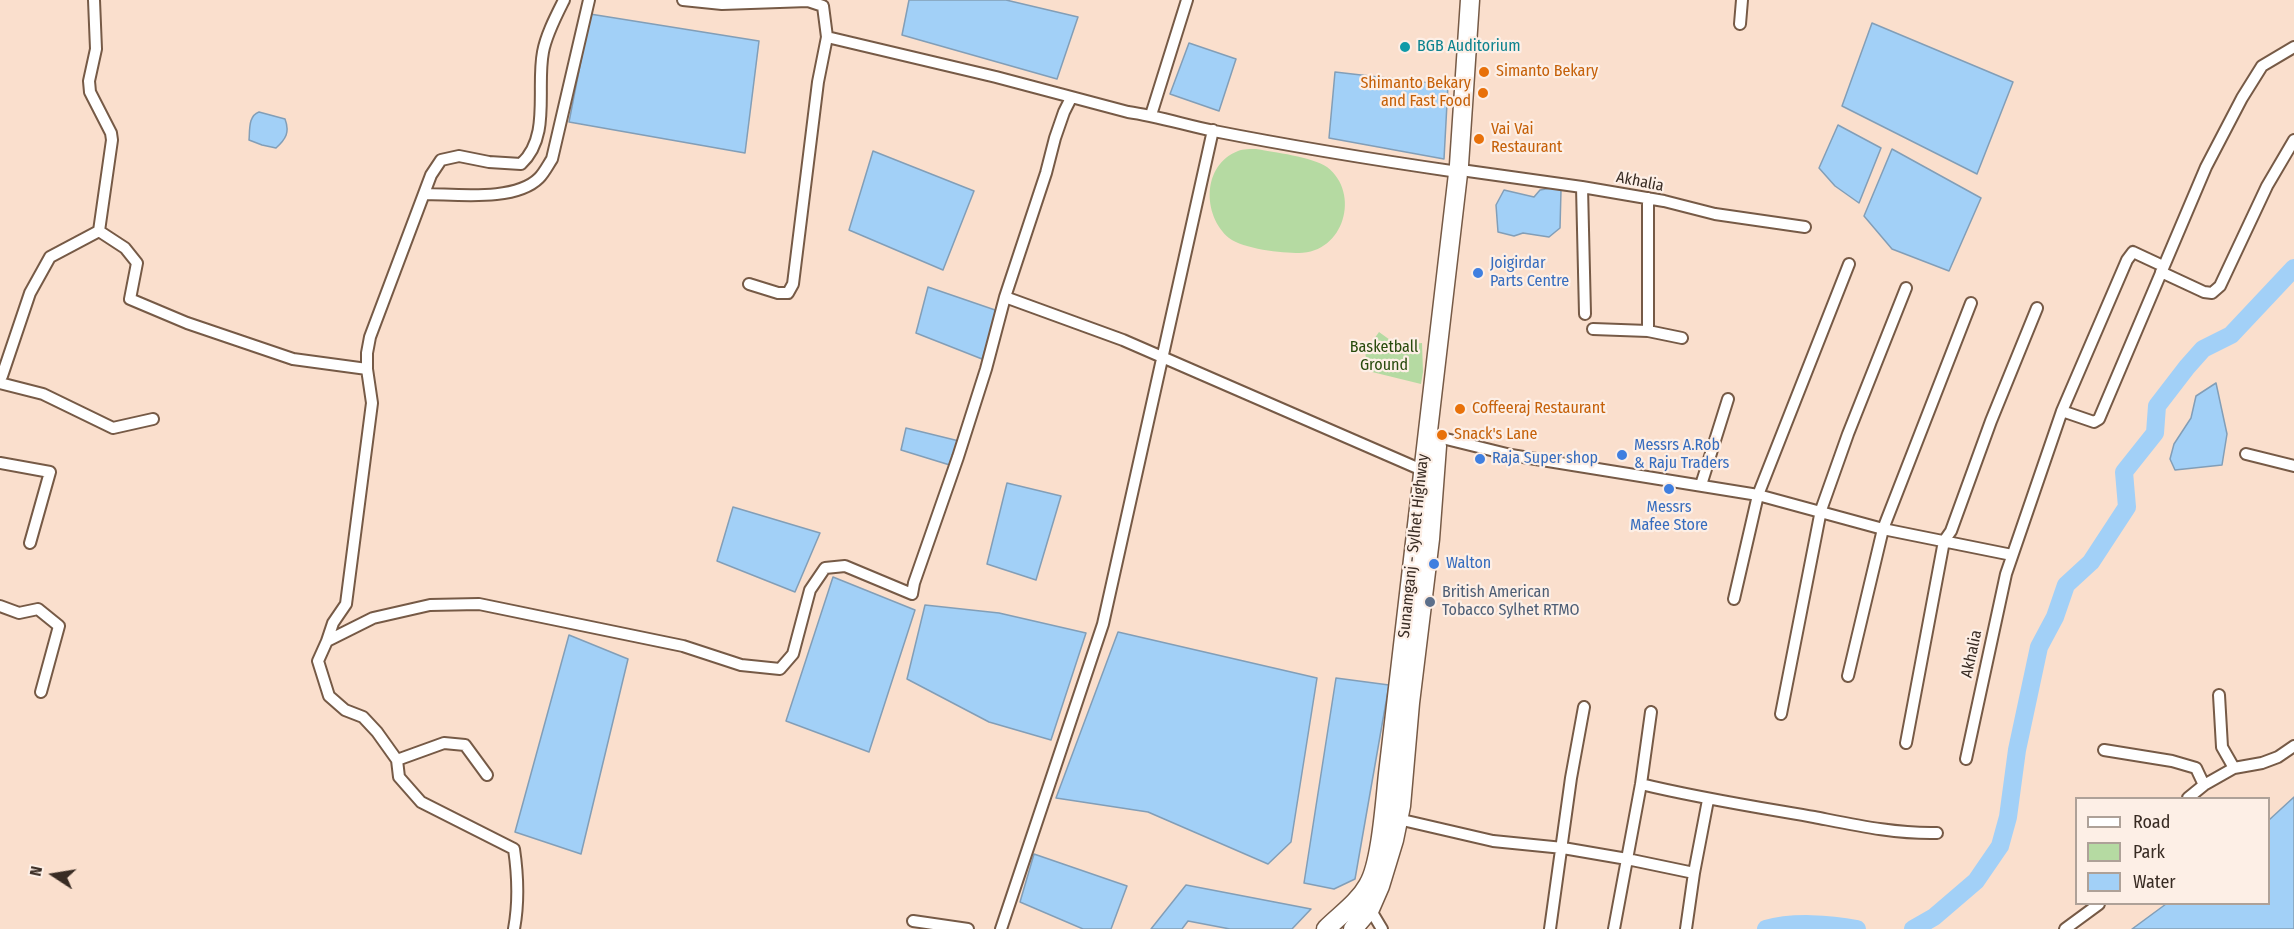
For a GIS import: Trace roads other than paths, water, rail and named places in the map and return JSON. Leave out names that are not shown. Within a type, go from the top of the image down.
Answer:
[{"type":"main road","name":"Sunamganj - Sylhet Highway","points":[[1353,929],[1370,909],[1389,860],[1398,819],[1430,539],[1463,171],[1470,0]]},
{"type":"main road","name":"Sunamganj - Sylhet Highway","points":[[1326,929],[1358,899],[1369,883],[1376,865],[1390,763],[1422,470],[1463,171],[1469,145],[1482,0]]},
{"type":"street","points":[[94,0],[96,49],[89,81],[90,92],[111,133],[112,140],[99,231]]},
{"type":"street","points":[[514,929],[518,909],[514,849],[421,802],[399,777],[397,760],[377,732],[363,717],[345,710],[329,696],[318,661],[333,623],[346,604],[372,403],[367,369],[370,337],[431,175],[441,160],[459,156],[521,165],[529,157],[540,124],[540,69],[543,49],[564,0]]},
{"type":"street","points":[[424,194],[477,195],[518,191],[538,179],[552,159],[589,0]]},
{"type":"street","points":[[683,0],[722,4],[808,1],[823,6],[827,37],[818,82],[793,284],[788,293],[778,293],[749,284]]},
{"type":"street","points":[[1151,115],[1187,0]]},
{"type":"street","points":[[1740,24],[1742,0]]},
{"type":"street","name":"Akhalia","points":[[827,37],[996,77],[1128,112],[1151,115],[1213,130],[1361,158],[1582,187],[1648,198],[1715,214],[1805,227]]},
{"type":"street","points":[[2062,411],[2094,422],[2099,418],[2206,166],[2242,98],[2262,66],[2294,47]]},
{"type":"street","points":[[327,641],[372,618],[430,606],[479,604],[683,646],[741,665],[780,669],[792,654],[810,590],[825,568],[845,566],[912,594],[982,380],[1005,297],[1046,173],[1055,138],[1071,98]]},
{"type":"street","points":[[1001,929],[1103,624],[1213,130]]},
{"type":"street","points":[[2162,269],[2204,292],[2212,293],[2220,286],[2267,186],[2294,140]]},
{"type":"street","points":[[1582,187],[1585,314]]},
{"type":"street","points":[[1648,198],[1648,331]]},
{"type":"street","points":[[99,231],[125,248],[137,263],[129,295],[132,300],[187,323],[293,359],[367,369]]},
{"type":"street","points":[[99,231],[50,257],[30,293],[1,378],[43,394],[113,428],[153,419]]},
{"type":"street","name":"Akhalia","points":[[1966,759],[1990,639],[2006,574],[2062,411],[2127,260],[2133,252],[2162,269]]},
{"type":"street","points":[[1734,599],[1758,495],[1849,264]]},
{"type":"street","points":[[1781,714],[1821,510],[1848,434],[1906,288]]},
{"type":"street","points":[[1005,297],[1161,357],[1422,470]]},
{"type":"street","points":[[1848,676],[1883,529],[1971,303]]},
{"type":"street","points":[[1906,743],[1944,541],[1951,531],[1991,421],[2037,308]]},
{"type":"street","points":[[1593,329],[1648,331],[1682,338]]},
{"type":"street","points":[[1701,485],[1728,399]]},
{"type":"street","points":[[1438,437],[1511,455],[1758,495],[1821,510],[1883,529],[2012,555]]},
{"type":"street","points":[[2246,454],[2294,466]]},
{"type":"street","points":[[0,463],[51,472],[30,543]]},
{"type":"street","points":[[0,606],[19,613],[38,609],[58,626],[41,692]]},
{"type":"street","points":[[2219,695],[2222,747],[2234,768]]},
{"type":"street","points":[[1550,929],[1571,778],[1584,707]]},
{"type":"street","points":[[1614,929],[1641,784],[1651,712]]},
{"type":"street","points":[[397,760],[444,743],[465,745],[487,775]]},
{"type":"street","points":[[2189,797],[2204,785],[2234,768],[2262,764],[2294,746]]},
{"type":"street","points":[[2104,750],[2172,761],[2196,768],[2204,785]]},
{"type":"street","points":[[1641,784],[1708,800],[1906,834],[1937,833]]},
{"type":"street","points":[[1686,929],[1708,800]]},
{"type":"street","points":[[1398,819],[1493,841],[1563,848],[1694,873]]},
{"type":"street","points":[[2065,929],[2096,905]]},
{"type":"street","points":[[1370,909],[1382,929]]},
{"type":"street","points":[[912,921],[968,929]]},
{"type":"water","points":[[909,0],[1006,0],[1078,17],[1057,79],[902,35]]},
{"type":"water","points":[[590,14],[759,41],[745,153],[569,122]]},
{"type":"water","points":[[1872,23],[2013,82],[1977,174],[1842,106]]},
{"type":"water","points":[[1189,43],[1236,59],[1219,111],[1170,94]]},
{"type":"water","points":[[1335,72],[1448,85],[1444,159],[1329,138]]},
{"type":"water","points":[[259,112],[285,119],[286,135],[276,148],[249,140],[251,120]]},
{"type":"water","points":[[1838,125],[1881,148],[1859,203],[1835,186],[1819,168]]},
{"type":"water","points":[[1892,149],[1981,198],[1949,271],[1892,249],[1864,216]]},
{"type":"water","points":[[873,151],[974,191],[943,270],[849,230]]},
{"type":"water","points":[[1551,188],[1561,190],[1560,228],[1549,237],[1523,233],[1514,236],[1498,232],[1496,205],[1504,190],[1534,197],[1540,190]]},
{"type":"water","points":[[928,287],[998,311],[982,359],[916,333]]},
{"type":"water","points":[[2216,383],[2227,434],[2222,465],[2175,470],[2170,459],[2174,444],[2191,418],[2196,396]]},
{"type":"water","points":[[906,428],[959,441],[953,466],[901,450]]},
{"type":"water","points":[[1007,483],[1061,496],[1036,580],[987,564]]},
{"type":"water","points":[[733,507],[820,533],[795,592],[717,561]]},
{"type":"water","points":[[833,577],[915,610],[869,752],[786,721]]},
{"type":"water","points":[[925,605],[999,613],[1086,633],[1051,740],[989,722],[907,679]]},
{"type":"water","points":[[1118,632],[1317,678],[1291,842],[1268,864],[1148,812],[1056,798]]},
{"type":"water","points":[[569,635],[628,659],[581,854],[515,832]]},
{"type":"water","points":[[1336,678],[1389,685],[1355,879],[1334,889],[1304,883]]},
{"type":"water","points":[[2294,797],[2294,929],[2132,929],[2165,905],[2270,905],[2270,819]]},
{"type":"water","points":[[1034,854],[1127,886],[1111,929],[1083,929],[1020,902]]},
{"type":"water","points":[[1186,885],[1311,909],[1292,929],[1230,929],[1188,921],[1182,929],[1151,929]]},
{"type":"waterway","points":[[1913,929],[1934,917],[1976,881],[2000,846],[2008,817],[2017,750],[2039,647],[2055,617],[2066,585],[2091,562],[2127,507],[2124,472],[2155,433],[2157,406],[2203,349],[2231,335],[2294,268]]},
{"type":"waterway","points":[[1766,929],[1811,924],[1857,929]]},
{"type":"place","name":"BGB Auditorium","points":[[1405,47]]},
{"type":"place","name":"Simanto Bekary","points":[[1484,72]]},
{"type":"place","name":"Shimanto Bekary and Fast Food","points":[[1483,93]]},
{"type":"place","name":"Vai Vai Restaurant","points":[[1479,139]]},
{"type":"place","name":"Joigirdar Parts Centre","points":[[1478,273]]},
{"type":"place","name":"Coffeeraj Restaurant","points":[[1460,409]]},
{"type":"place","name":"Snack's Lane","points":[[1442,435]]},
{"type":"place","name":"Messrs A.Rob & Raju Traders","points":[[1622,455]]},
{"type":"place","name":"Raja Super shop","points":[[1480,459]]},
{"type":"place","name":"Messrs Mafee Store","points":[[1669,489]]},
{"type":"place","name":"Walton","points":[[1434,564]]},
{"type":"place","name":"British American Tobacco Sylhet RTMO","points":[[1430,602]]},
{"type":"park label","name":"Basketball Ground","points":[[1384,357]]}]
